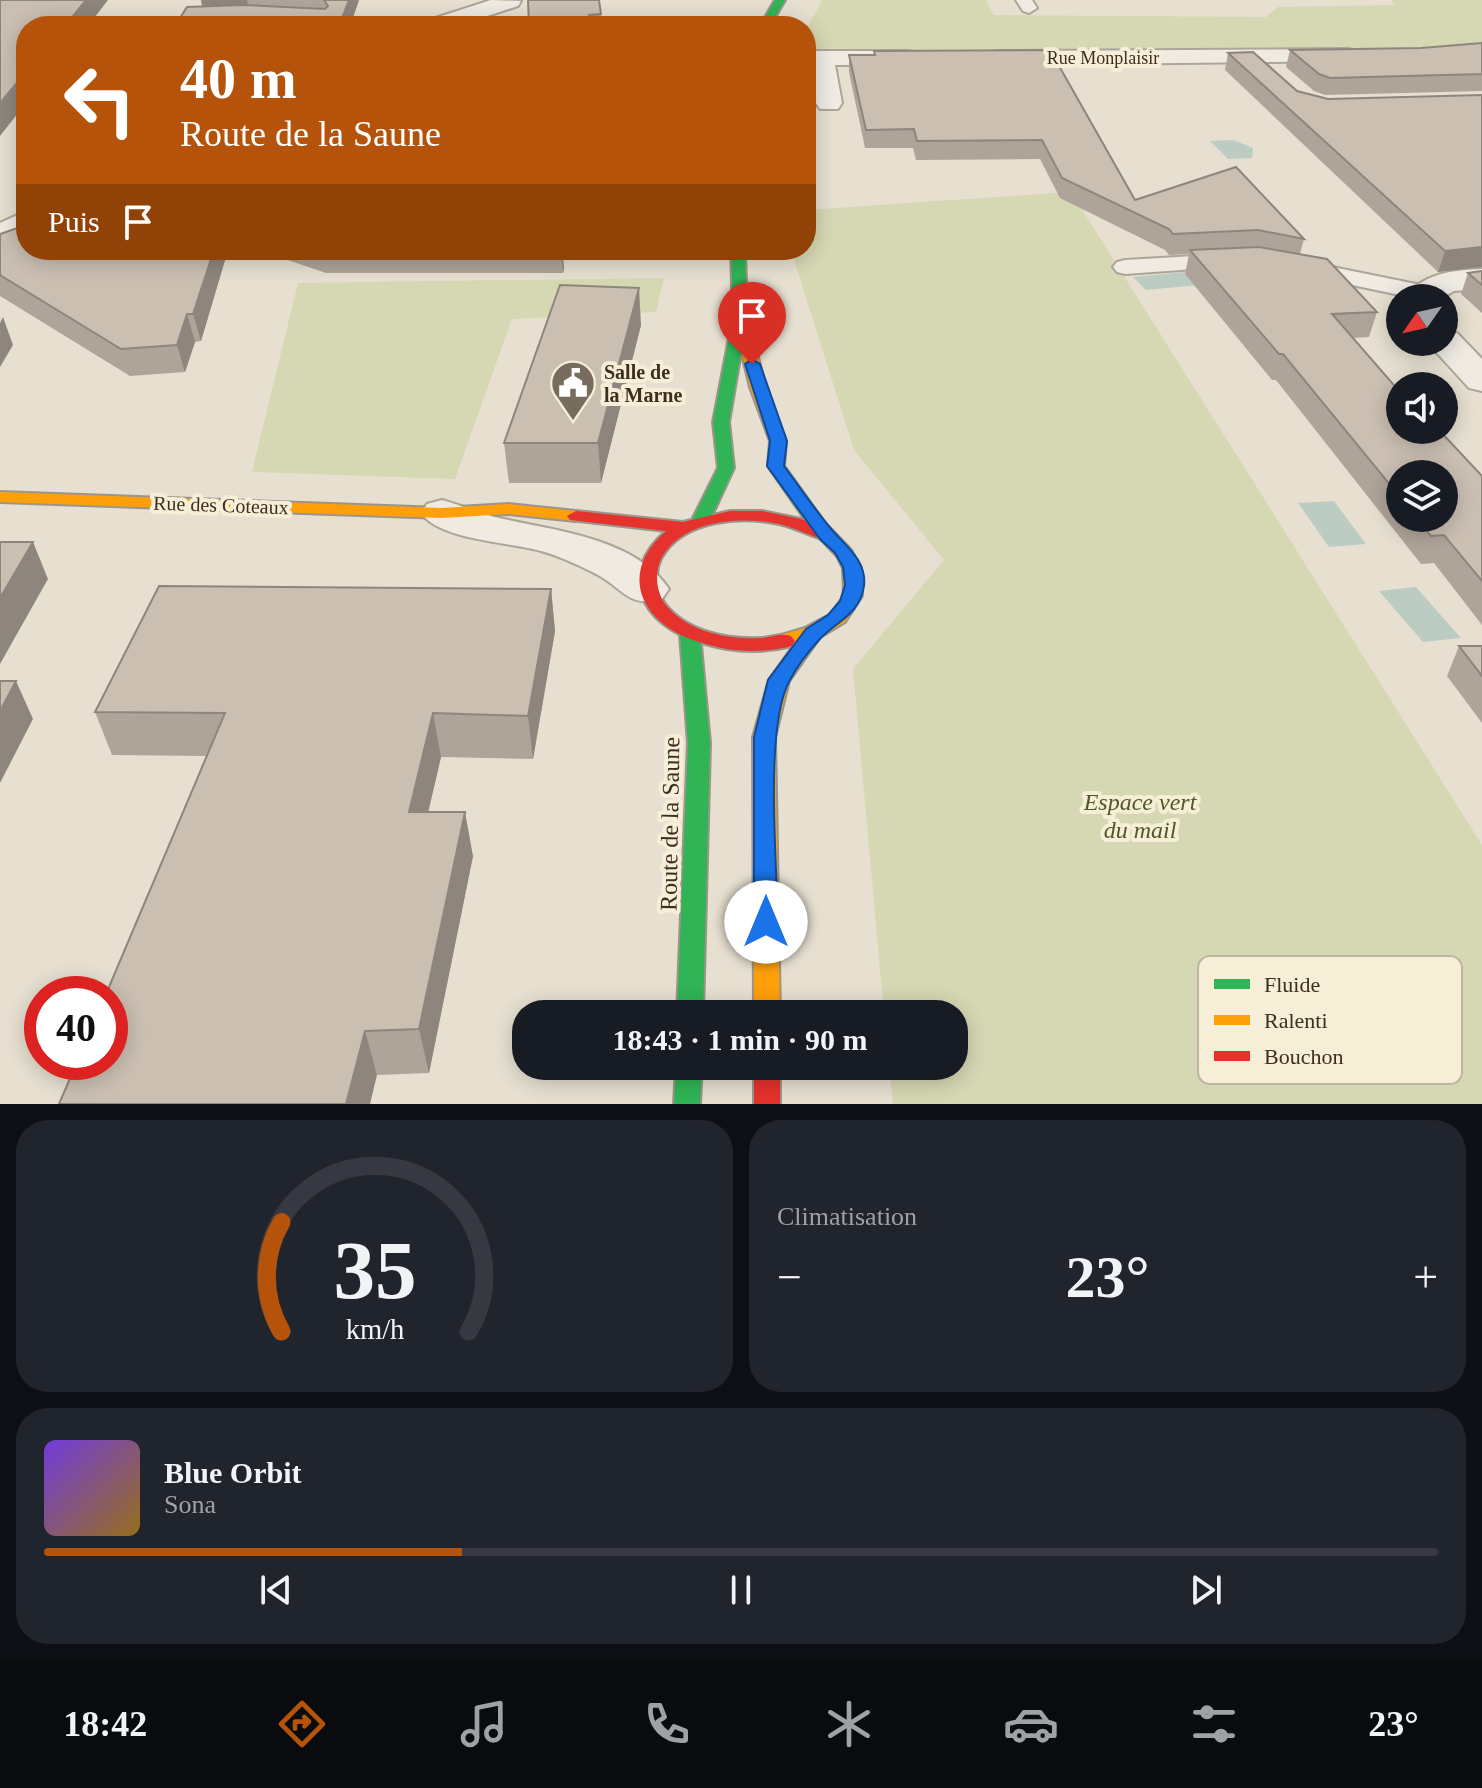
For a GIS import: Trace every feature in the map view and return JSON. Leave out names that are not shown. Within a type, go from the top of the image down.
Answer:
[{"type":"street","points":[[464,16],[510,1]]},
{"type":"street","name":"Rue Monplaisir","points":[[976,58],[1372,56]]},
{"type":"street","points":[[1255,57],[1285,83]]},
{"type":"street","points":[[816,58],[929,58]]},
{"type":"street","points":[[816,66],[829,103]]},
{"type":"street","points":[[693,525],[726,468],[721,422],[740,317],[738,260]]},
{"type":"street","points":[[1445,284],[1482,279]]},
{"type":"street","points":[[740,317],[758,387],[778,441],[776,466],[852,567],[855,585],[849,603],[835,620],[813,633],[784,643],[751,646],[719,643],[690,634],[669,621],[654,606],[646,589],[646,572],[653,555],[693,525],[732,515],[767,515],[799,522],[826,535]]},
{"type":"street","points":[[1458,355],[1482,380]]},
{"type":"street","name":"Rue des Coteaux","points":[[0,497],[442,513],[508,509],[693,525]]},
{"type":"street","name":"Rue des Coteaux","points":[[442,513],[487,528],[554,540],[615,566],[646,589]]},
{"type":"street","points":[[767,1000],[764,737],[779,680],[813,633]]},
{"type":"street","name":"Route de la Saune","points":[[690,634],[699,743],[690,1000]]},
{"type":"street","points":[[687,1104],[688,1080]]},
{"type":"street","points":[[767,1080],[767,1104]]},
{"type":"lane","points":[[1125,267],[1266,262],[1386,287]]},
{"type":"green space","points":[[822,0],[986,0],[994,15],[1266,17],[1278,7],[1396,5],[1391,0],[1482,0],[1482,46],[1423,50],[816,51],[816,16],[813,16]]},
{"type":"green space","name":"Espace vert du mail","points":[[1071,192],[1482,845],[1482,1104],[893,1104],[890,1080],[968,1080],[968,1000],[883,1000],[853,669],[944,560],[854,450],[794,260],[816,260],[816,209]]},
{"type":"green space","points":[[664,278],[656,312],[512,319],[455,479],[252,472],[298,283]]},
{"type":"shaded area","points":[[1233,140],[1253,148],[1252,158],[1228,159],[1210,141]]},
{"type":"shaded area","points":[[1186,272],[1199,285],[1146,290],[1133,277]]},
{"type":"shaded area","points":[[1334,501],[1366,544],[1329,547],[1298,503]]},
{"type":"shaded area","points":[[1416,587],[1461,638],[1423,642],[1379,591]]},
{"type":"building","points":[[0,0],[86,0],[73,16],[16,16],[16,84],[0,103]]},
{"type":"building","points":[[324,0],[349,0],[343,16],[181,16],[187,7],[244,5],[325,9],[328,6]]},
{"type":"building","points":[[528,0],[599,0],[601,14],[589,16],[529,16]]},
{"type":"building","points":[[1482,43],[1482,74],[1330,78],[1319,74],[1290,50],[1421,48]]},
{"type":"building","points":[[1050,50],[1135,200],[1236,167],[1304,239],[1258,230],[1173,234],[1169,229],[1062,178],[1042,140],[917,141],[914,129],[866,130],[849,55],[875,55],[874,51]]},
{"type":"building","points":[[1253,52],[1297,91],[1328,99],[1482,95],[1482,247],[1445,251],[1228,53]]},
{"type":"building","points":[[16,228],[16,260],[211,260],[193,314],[187,314],[177,345],[121,349],[0,275],[0,234]]},
{"type":"building","points":[[1259,247],[1327,259],[1377,312],[1332,314],[1386,376],[1386,444],[1452,444],[1482,476],[1482,581],[1444,535],[1431,536],[1428,532],[1458,532],[1458,460],[1386,460],[1386,480],[1283,354],[1279,354],[1190,250]]},
{"type":"building","points":[[1482,271],[1482,285],[1468,273]]},
{"type":"building","name":"Salle de la Marne","points":[[560,285],[639,288],[598,443],[504,443]]},
{"type":"building","points":[[0,542],[33,542],[0,598]]},
{"type":"building","points":[[159,586],[551,589],[528,716],[433,713],[409,812],[465,812],[419,1029],[365,1031],[346,1104],[59,1104],[69,1080],[128,1080],[128,976],[114,976],[225,713],[95,712]]},
{"type":"building","points":[[1459,646],[1482,646],[1482,676]]},
{"type":"building","points":[[0,681],[16,681],[0,711]]},
{"type":"traffic: fast","points":[[771,16],[780,0]]},
{"type":"traffic: fast","points":[[700,522],[726,468],[721,422],[740,317],[738,260]]},
{"type":"traffic: fast","points":[[690,634],[699,743],[690,1000]]},
{"type":"traffic: fast","points":[[687,1104],[688,1080]]},
{"type":"traffic: slow","points":[[740,317],[758,387],[778,441],[776,466],[819,527],[845,554],[852,568],[853,596],[838,618],[812,633],[785,641]]},
{"type":"traffic: slow","points":[[0,497],[442,513],[508,509],[576,516]]},
{"type":"traffic: slow","points":[[767,1000],[764,737],[779,680],[813,633]]},
{"type":"traffic: jam","points":[[785,641],[751,645],[728,643],[705,638],[674,623],[659,609],[650,594],[647,578],[650,562],[659,547],[674,534],[713,518],[746,515],[779,518],[826,535]]},
{"type":"traffic: jam","points":[[576,516],[685,528]]},
{"type":"traffic: jam","points":[[767,1080],[767,1104]]},
{"type":"place","name":"Salle de la Marne","points":[[573,422]]},
{"type":"route","points":[[752,364],[778,441],[776,466],[826,535],[842,550],[852,567],[855,585],[849,603],[835,620],[813,633],[779,680],[764,737],[766,922]]}]
